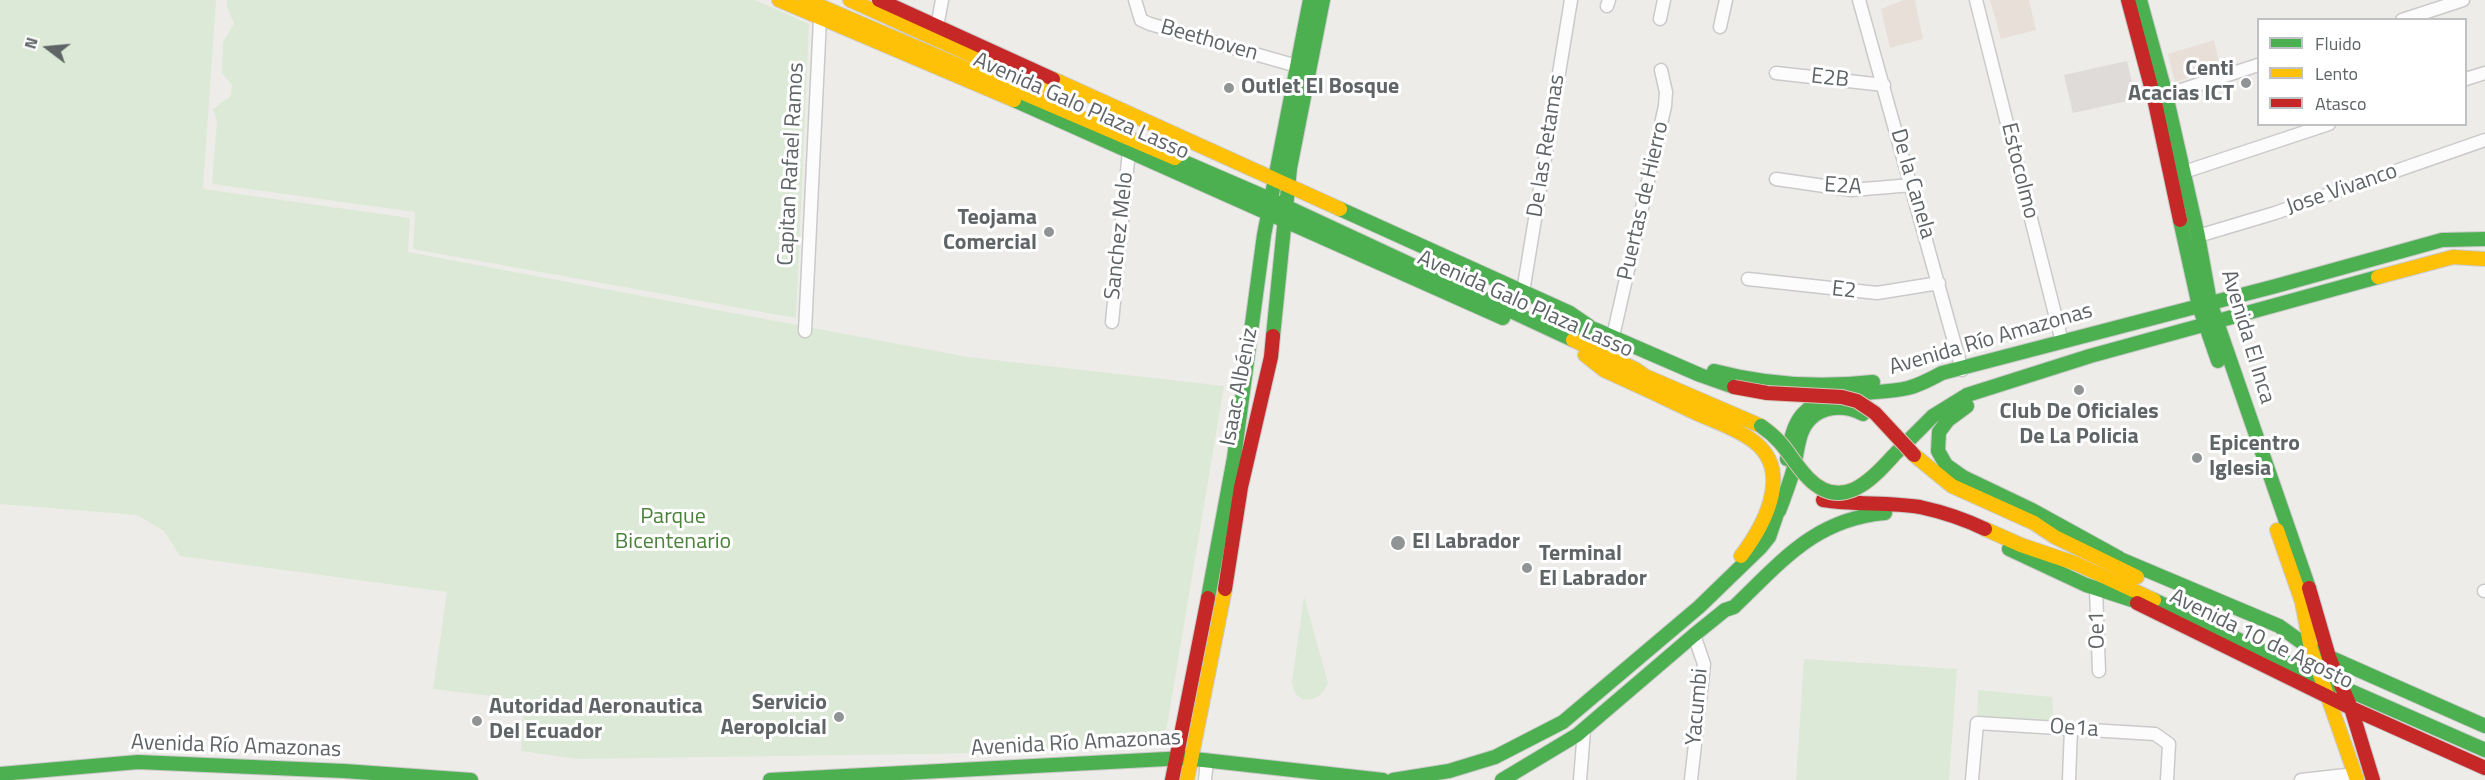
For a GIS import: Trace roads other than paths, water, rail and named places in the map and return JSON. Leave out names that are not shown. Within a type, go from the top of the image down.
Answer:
[{"type":"main road","name":"Avenida Galo Plaza Lasso","points":[[779,0],[821,9],[1271,195],[1585,330],[1594,329]]},
{"type":"main road","name":"Avenida Galo Plaza Lasso","points":[[806,0],[986,87],[1129,151],[1271,195]]},
{"type":"main road","name":"Avenida Galo Plaza Lasso","points":[[850,0],[1178,149],[1635,369],[1645,376]]},
{"type":"main road","name":"Avenida Galo Plaza Lasso","points":[[879,0],[1271,195]]},
{"type":"main road","name":"Isaac Albéniz","points":[[1187,780],[1220,620],[1271,195],[1310,0]]},
{"type":"main road","name":"Isaac Albéniz","points":[[1172,780],[1235,486],[1271,357],[1287,202],[1323,0]]},
{"type":"main road","name":"Avenida El Inca","points":[[2128,0],[2184,172],[2198,236],[2205,304]]},
{"type":"main road","name":"Avenida El Inca","points":[[2139,0],[2205,304],[2302,602],[2311,649],[2356,777]]},
{"type":"main road","name":"Avenida Galo Plaza Lasso","points":[[1287,202],[1523,292],[1570,313],[1594,329]]},
{"type":"main road","name":"Avenida Galo Plaza Lasso","points":[[1287,202],[1585,355],[1634,376],[1645,376]]},
{"type":"main road","name":"Avenida Río Amazonas","points":[[1393,780],[1449,771],[1495,757],[1563,722],[1699,607],[1769,537],[1784,489],[1789,438],[1795,423],[1807,409],[1820,401],[1906,389],[1942,373],[1962,370],[2442,240],[2485,239]]},
{"type":"main road","name":"Avenida Río Amazonas","points":[[1761,426],[1786,447],[1809,479],[1828,490],[1843,492],[1860,488],[1873,478],[1928,421],[1967,395],[2090,356],[2453,257],[2485,259]]},
{"type":"main road","points":[[1570,313],[1705,368],[1762,382],[1862,384],[1942,373]]},
{"type":"main road","name":"Avenida El Inca","points":[[2211,322],[2314,602],[2329,657],[2351,708],[2373,780]]},
{"type":"main road","name":"Avenida 10 de Agosto","points":[[1594,329],[1700,375],[1734,387],[1767,393],[1842,397],[1857,401],[1875,413],[1914,455],[1952,486],[2279,626],[2311,649],[2485,726]]},
{"type":"main road","points":[[1585,355],[1604,370],[1744,435],[1764,451],[1771,465],[1773,478],[1771,494],[1757,531],[1746,550],[1679,622]]},
{"type":"main road","points":[[1645,376],[1761,426]]},
{"type":"main road","points":[[2001,386],[1962,409],[1942,425],[1937,443],[1942,461],[1961,476],[2030,509],[2119,558]]},
{"type":"main road","points":[[1779,511],[1791,477],[1801,436],[1807,422],[1817,413],[1835,407],[1852,408],[1863,414],[1892,441],[1914,455]]},
{"type":"main road","name":"Avenida 10 de Agosto","points":[[1761,426],[1801,486],[1812,495],[1837,503],[1932,509],[1953,515],[2021,545],[2351,708],[2485,768]]},
{"type":"main road","points":[[1502,780],[1584,730],[1694,635],[1725,610],[1734,607],[1797,548],[1822,530],[1852,516],[1880,513],[1921,515],[1948,522],[2096,589],[2132,600]]},
{"type":"main road","name":"Avenida 10 de Agosto","points":[[2034,523],[2055,537],[2320,672]]},
{"type":"main road","name":"Avenida 10 de Agosto","points":[[2021,545],[2077,564],[2320,672],[2485,741]]},
{"type":"main road","points":[[2279,626],[2294,621],[2299,615],[2302,602]]},
{"type":"main road","name":"Avenida 10 de Agosto","points":[[2339,680],[2485,750]]},
{"type":"main road","points":[[1495,757],[1497,780]]},
{"type":"main road","name":"Avenida Río Amazonas","points":[[770,780],[945,776],[1192,758],[1314,774],[1383,780]]},
{"type":"main road","name":"Avenida Río Amazonas","points":[[0,774],[138,762],[343,776],[471,780]]},
{"type":"street","points":[[937,27],[942,0]]},
{"type":"street","name":"Beethoven","points":[[1136,0],[1142,20],[1150,24],[1297,66]]},
{"type":"street","name":"De las Retamas","points":[[1523,292],[1571,0]]},
{"type":"street","points":[[1660,19],[1664,0]]},
{"type":"street","points":[[1720,27],[1726,0]]},
{"type":"street","name":"De la Canela","points":[[1859,0],[1962,370]]},
{"type":"street","name":"Estocolmo","points":[[1976,0],[2062,342]]},
{"type":"street","points":[[2408,18],[2463,0]]},
{"type":"street","name":"Capitan Rafael Ramos","points":[[805,331],[821,9]]},
{"type":"street","points":[[2160,97],[2257,66]]},
{"type":"street","name":"Puertas de Hierro","points":[[1614,332],[1665,106],[1666,92],[1661,70]]},
{"type":"street","name":"E2B","points":[[1776,73],[1884,85]]},
{"type":"street","points":[[2467,79],[2485,73]]},
{"type":"street","points":[[2184,172],[2323,126]]},
{"type":"street","name":"Jose Vivanco","points":[[2198,236],[2275,213],[2485,140]]},
{"type":"street","name":"Sanchez Melo","points":[[1112,322],[1129,151]]},
{"type":"street","name":"E2A","points":[[1776,179],[1852,190],[1911,185]]},
{"type":"street","name":"E2","points":[[1748,279],[1877,293],[1939,282]]},
{"type":"street","name":"Oe1","points":[[2096,589],[2098,671]]},
{"type":"street","name":"Yacumbi","points":[[1691,780],[1704,664],[1694,635]]},
{"type":"street","name":"Oe1a","points":[[1972,780],[1977,723],[2155,735],[2169,744],[2167,780]]},
{"type":"street","points":[[2069,780],[2071,728]]},
{"type":"street","points":[[1580,780],[1584,730]]},
{"type":"street","points":[[1205,780],[1207,760]]},
{"type":"street","points":[[2301,780],[2356,777]]},
{"type":"place","name":"Centi Acacias ICT","points":[[2246,83]]},
{"type":"place","name":"Outlet El Bosque","points":[[1229,88]]},
{"type":"place","name":"Teojama Comercial","points":[[1049,232]]},
{"type":"place","name":"Club De Oficiales De La Policia","points":[[2079,390]]},
{"type":"place","name":"Epicentro Iglesia","points":[[2197,458]]},
{"type":"place","name":"El Labrador","points":[[1398,543]]},
{"type":"place","name":"Terminal El Labrador","points":[[1527,568]]},
{"type":"place","name":"Servicio Aeropolcial","points":[[839,717]]},
{"type":"place","name":"Autoridad Aeronautica Del Ecuador","points":[[477,721]]},
{"type":"park label","name":"Parque Bicentenario","points":[[673,530]]}]
